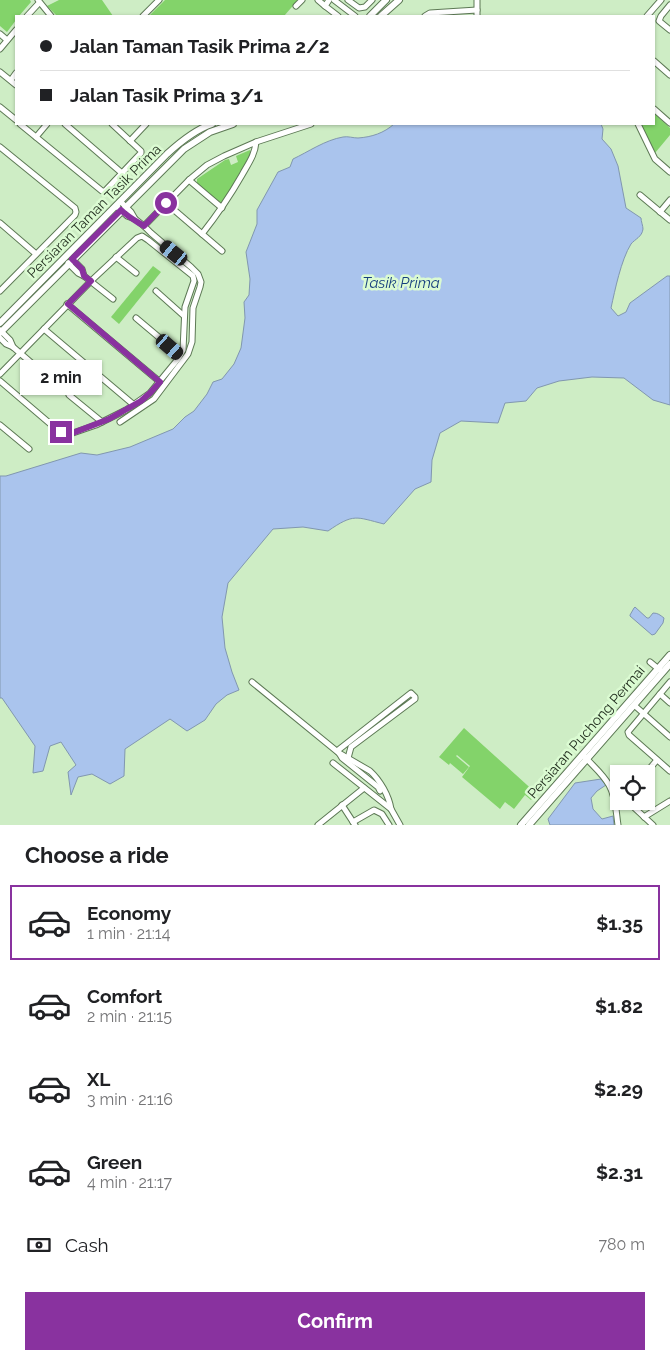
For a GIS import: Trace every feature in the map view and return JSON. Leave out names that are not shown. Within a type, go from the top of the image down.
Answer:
[{"type":"main road","points":[[371,15],[386,0]]},
{"type":"main road","points":[[381,15],[399,0]]},
{"type":"main road","name":"Persiaran Taman Tasik Prima","points":[[0,333],[70,261],[175,147],[209,126]]},
{"type":"main road","name":"Persiaran Taman Tasik Prima","points":[[0,323],[121,206]]},
{"type":"main road","name":"Persiaran Puchong Permai","points":[[521,825],[634,705],[670,655]]},
{"type":"main road","name":"Persiaran Puchong Permai","points":[[529,825],[660,670],[670,664]]},
{"type":"street","points":[[144,15],[159,0]]},
{"type":"street","points":[[296,6],[302,0]]},
{"type":"street","points":[[318,0],[337,15]]},
{"type":"street","points":[[325,6],[329,0]]},
{"type":"street","points":[[334,0],[354,15]]},
{"type":"street","points":[[348,0],[359,8],[365,7],[372,0]]},
{"type":"street","points":[[427,15],[430,13],[477,13],[477,0]]},
{"type":"street","points":[[648,15],[661,0]]},
{"type":"street","points":[[29,15],[38,1],[50,15]]},
{"type":"street","points":[[670,5],[659,20],[670,30]]},
{"type":"street","points":[[0,49],[15,31]]},
{"type":"street","points":[[0,34],[8,40]]},
{"type":"street","points":[[655,62],[670,75]]},
{"type":"street","points":[[0,72],[15,84]]},
{"type":"street","points":[[11,80],[15,74]]},
{"type":"street","points":[[0,107],[15,118]]},
{"type":"street","points":[[655,110],[670,123]]},
{"type":"street","points":[[21,125],[102,192],[123,174],[141,153],[113,125]]},
{"type":"street","points":[[36,137],[46,125]]},
{"type":"street","points":[[66,125],[123,174]]},
{"type":"street","points":[[130,141],[145,125]]},
{"type":"street","points":[[144,226],[189,180],[224,156],[256,142],[308,125]]},
{"type":"street","points":[[638,125],[655,159],[670,172]]},
{"type":"street","points":[[202,234],[222,208],[254,154],[256,142]]},
{"type":"street","points":[[0,147],[75,208],[76,212],[0,291]]},
{"type":"street","points":[[189,180],[222,208]]},
{"type":"street","points":[[640,195],[670,220]]},
{"type":"street","points":[[660,212],[670,200]]},
{"type":"street","points":[[166,203],[222,251]]},
{"type":"street","points":[[120,422],[154,399],[188,354],[192,342],[193,308],[201,282],[198,274],[135,220],[131,212],[121,206]]},
{"type":"street","points":[[0,223],[36,254]]},
{"type":"street","points":[[0,374],[134,240],[142,236],[192,276],[194,281],[185,307],[183,350],[160,382],[150,393],[134,405],[102,422],[70,434],[61,432],[0,381]]},
{"type":"street","points":[[116,256],[136,273]]},
{"type":"street","points":[[70,261],[82,269],[84,276],[113,299]]},
{"type":"street","points":[[0,279],[6,285]]},
{"type":"street","points":[[156,291],[184,316]]},
{"type":"street","points":[[68,304],[160,382]]},
{"type":"street","points":[[136,318],[180,355]]},
{"type":"street","points":[[44,328],[134,405]]},
{"type":"street","points":[[0,333],[10,340],[13,347],[19,353],[50,379]]},
{"type":"street","points":[[70,395],[102,422]]},
{"type":"street","points":[[0,425],[29,449]]},
{"type":"street","points":[[650,662],[660,670]]},
{"type":"street","points":[[252,682],[338,752],[374,774],[388,797],[400,825]]},
{"type":"street","points":[[670,682],[628,732],[628,735],[670,771]]},
{"type":"street","points":[[411,693],[413,694],[415,699],[351,747],[338,752],[411,693]]},
{"type":"street","points":[[660,694],[670,703]]},
{"type":"street","points":[[634,705],[670,737]]},
{"type":"street","points":[[348,758],[351,747]]},
{"type":"street","points":[[338,752],[342,758],[378,787],[386,800],[386,805]]},
{"type":"street","points":[[585,757],[610,786],[618,825]]},
{"type":"street","points":[[652,765],[657,760]]},
{"type":"street","points":[[333,763],[392,809]]},
{"type":"street","points":[[320,824],[364,788]]},
{"type":"street","points":[[644,817],[670,801]]},
{"type":"street","points":[[342,805],[354,824],[374,810],[382,814],[389,825]]},
{"type":"street","points":[[637,810],[653,825]]},
{"type":"green space","points":[[0,0],[30,0],[31,2],[20,15],[15,15],[15,21],[7,32],[0,26]]},
{"type":"green space","points":[[59,0],[102,0],[112,15],[56,15],[47,6]]},
{"type":"green space","points":[[165,0],[298,0],[285,15],[150,15]]},
{"type":"green space","points":[[655,114],[670,128],[670,135],[655,153],[641,125],[655,125]]},
{"type":"green space","points":[[250,150],[251,153],[223,202],[220,203],[197,184],[197,179],[225,160],[229,159],[231,165],[238,162],[236,156]]},
{"type":"green space","points":[[153,266],[161,272],[119,324],[111,317]]},
{"type":"green space","points":[[464,728],[537,794],[531,800],[525,795],[514,809],[505,802],[500,809],[462,777],[470,766],[456,756],[469,767],[463,774],[439,757]]},
{"type":"water","name":"Tasik Prima","points":[[393,125],[601,125],[602,139],[611,149],[618,166],[626,208],[641,218],[643,229],[640,236],[631,244],[624,258],[611,308],[618,316],[626,312],[630,303],[667,276],[670,276],[670,405],[653,400],[624,378],[592,377],[559,381],[537,388],[526,401],[505,403],[498,423],[461,421],[440,433],[432,460],[431,482],[415,489],[384,524],[355,518],[344,521],[328,531],[303,527],[273,529],[228,583],[222,617],[225,648],[239,690],[227,695],[216,704],[205,720],[187,731],[170,719],[125,749],[124,776],[110,784],[92,774],[78,777],[71,795],[68,772],[76,765],[61,742],[50,746],[43,771],[33,773],[35,746],[2,698],[0,698],[0,476],[6,476],[81,453],[97,455],[130,447],[173,429],[194,411],[207,394],[213,382],[222,379],[234,364],[241,348],[245,318],[244,302],[249,295],[250,279],[246,252],[257,224],[257,210],[278,172],[290,167],[293,159],[317,146],[345,137],[373,136]]},
{"type":"water","points":[[635,607],[647,618],[653,613],[664,618],[663,623],[655,634],[652,635],[630,616]]},
{"type":"water","points":[[601,779],[606,785],[591,798],[593,809],[602,819],[613,816],[614,825],[550,825],[548,819],[575,783]]},
{"type":"route","points":[[61,432],[70,434],[109,419],[141,401],[160,382],[68,304],[91,281],[84,276],[82,269],[72,259],[121,210],[144,226],[166,203]]}]
